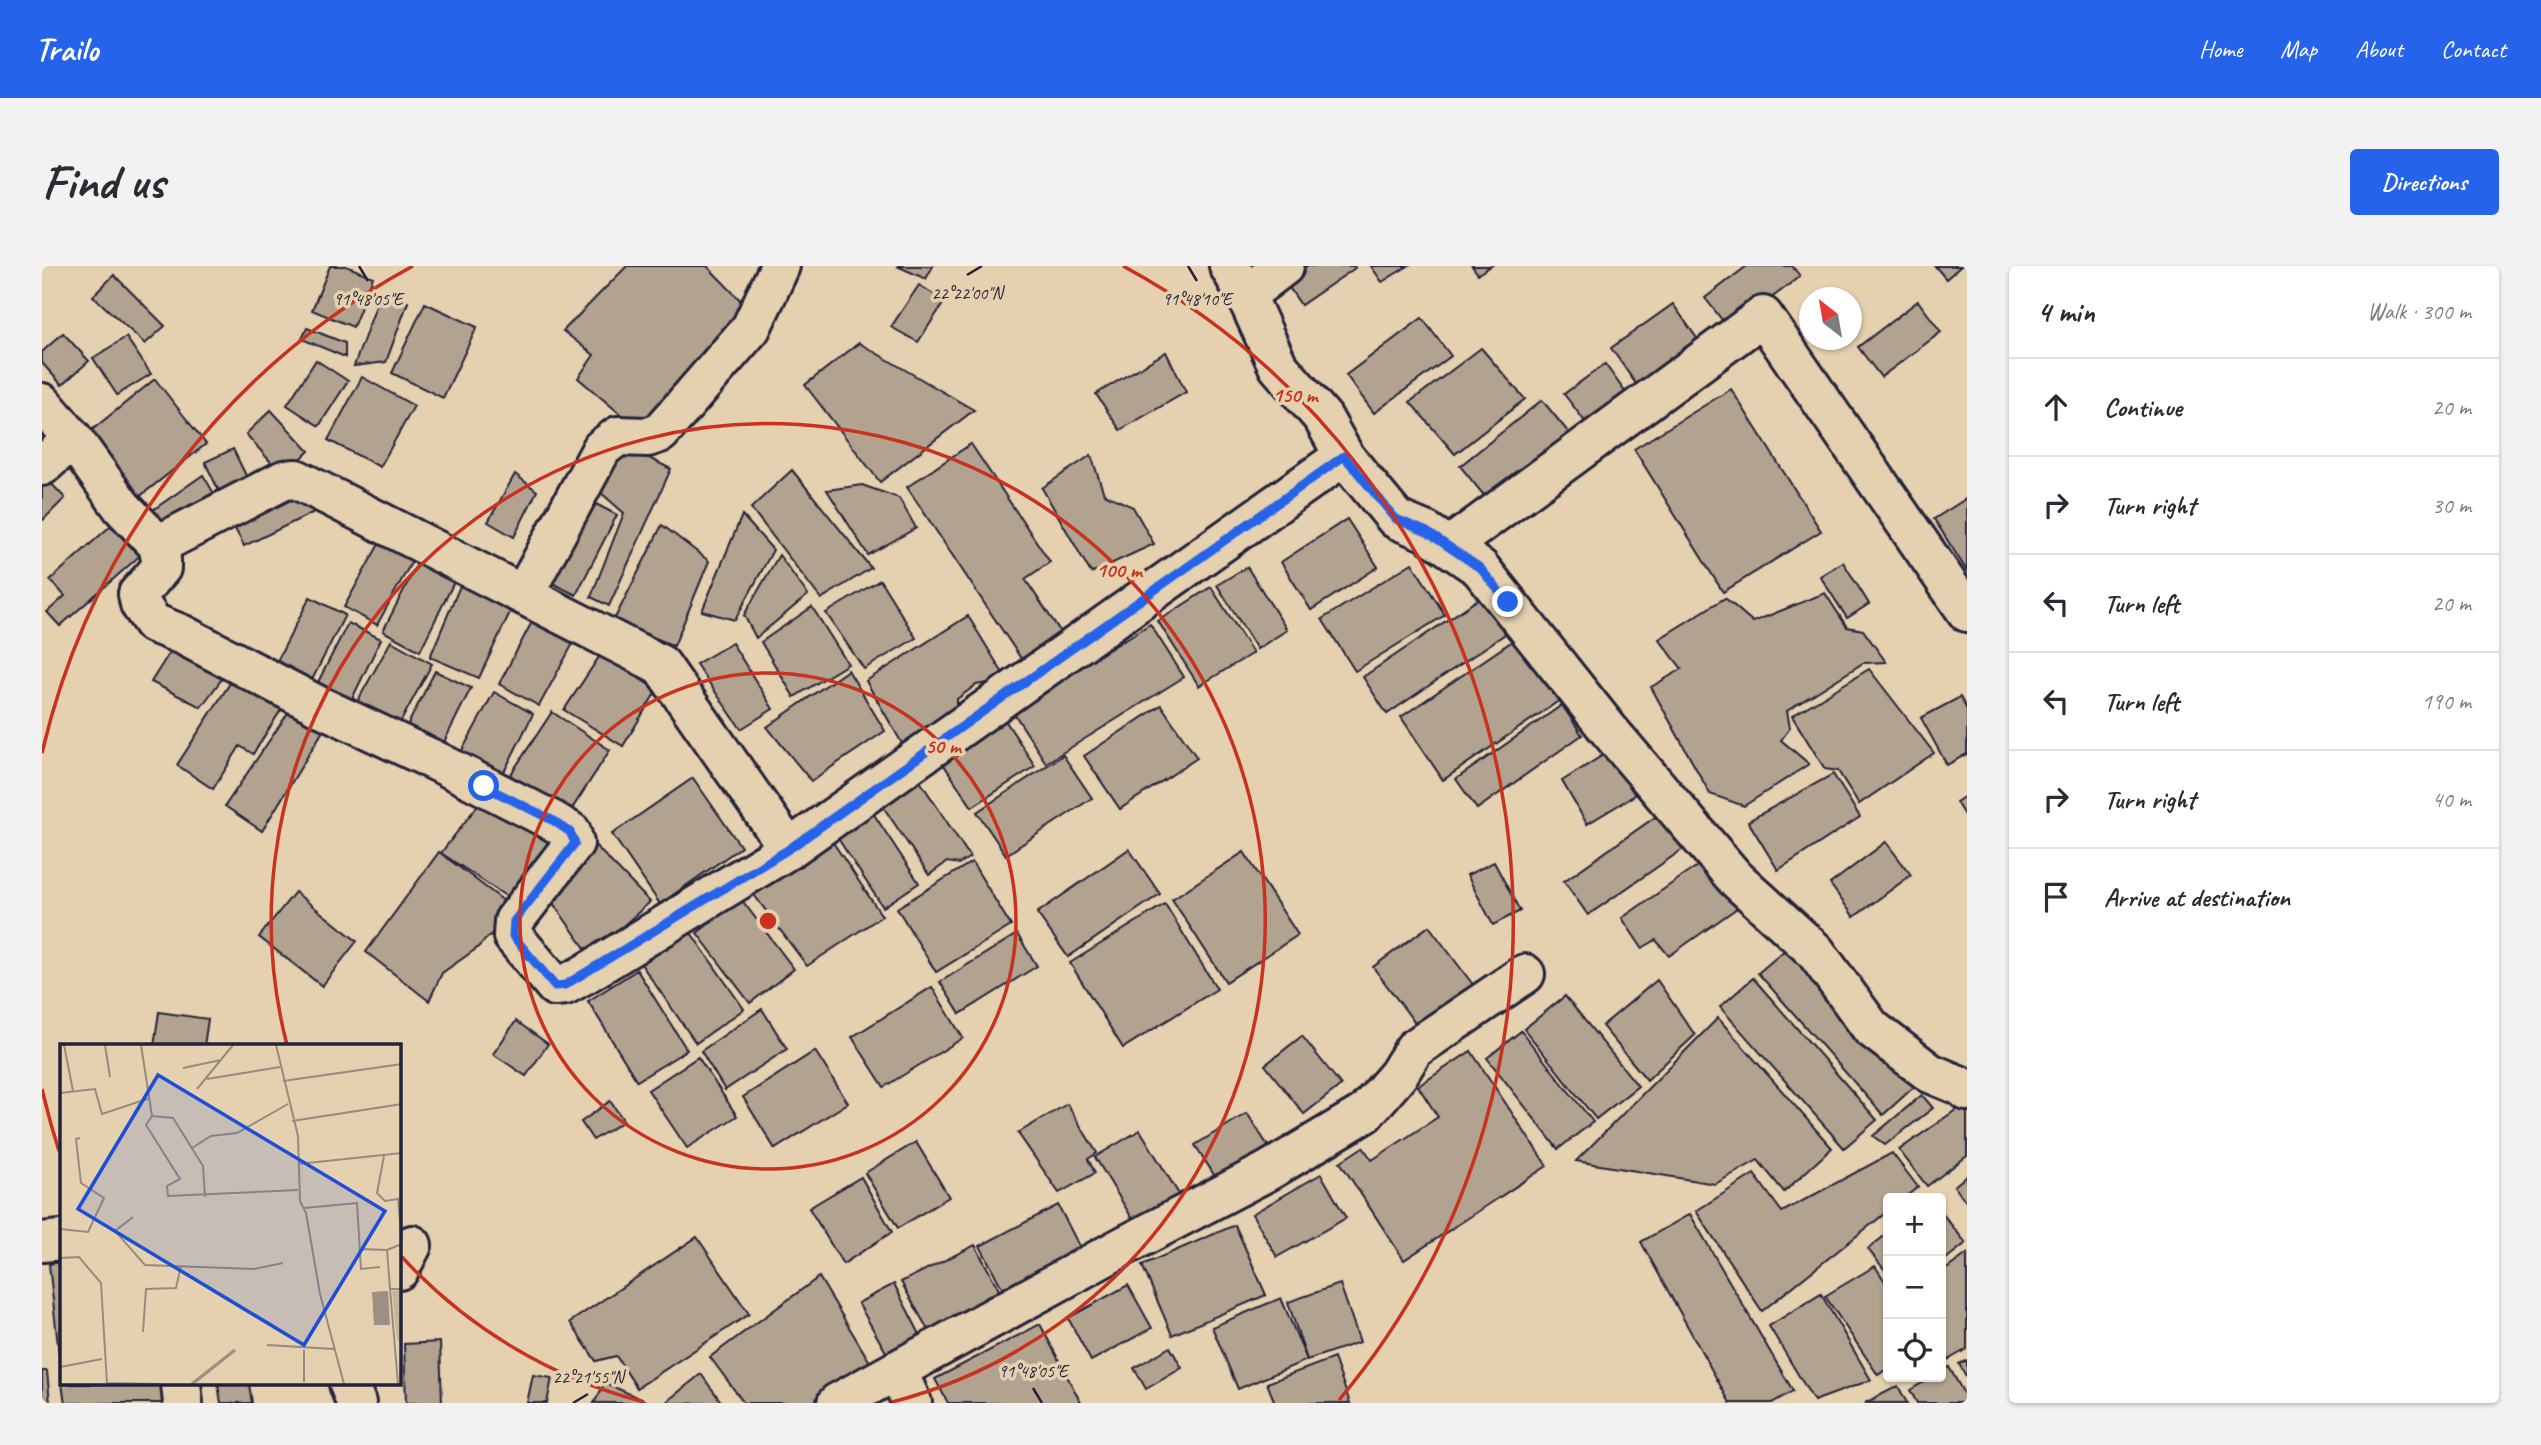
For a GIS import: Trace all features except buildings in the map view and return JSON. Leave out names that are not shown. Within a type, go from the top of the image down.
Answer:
[{"type":"street","points":[[524,594],[602,448],[618,436],[648,437],[660,433],[751,328],[780,266]]},
{"type":"street","points":[[1284,266],[1237,281],[1278,366],[1323,418],[1344,456],[1396,519],[1427,532],[1480,568],[1633,759],[1735,878],[1815,951],[1871,1028],[1930,1073],[1967,1091]]},
{"type":"street","points":[[1450,546],[1763,316],[1963,598]]},
{"type":"street","points":[[42,403],[73,439],[121,507],[158,545],[161,568],[138,594],[140,604],[153,623],[183,635],[319,706],[438,762],[554,821],[570,832],[575,843],[514,921],[513,936],[555,986],[565,985],[585,974],[789,849],[1344,456]]},
{"type":"street","points":[[42,467],[73,439]]},
{"type":"street","points":[[158,545],[284,480],[296,478],[662,665],[789,849]]},
{"type":"street","points":[[837,1403],[905,1387],[1136,1240],[1268,1171],[1365,1112],[1398,1075],[1414,1049],[1525,974]]},
{"type":"street","points":[[42,1242],[60,1240]]},
{"type":"street","points":[[350,1386],[356,1403]]},
{"type":"route","points":[[484,786],[554,821],[570,832],[575,843],[514,921],[513,936],[555,986],[565,985],[789,849],[1344,456],[1396,519],[1427,532],[1480,568],[1508,602]]}]
